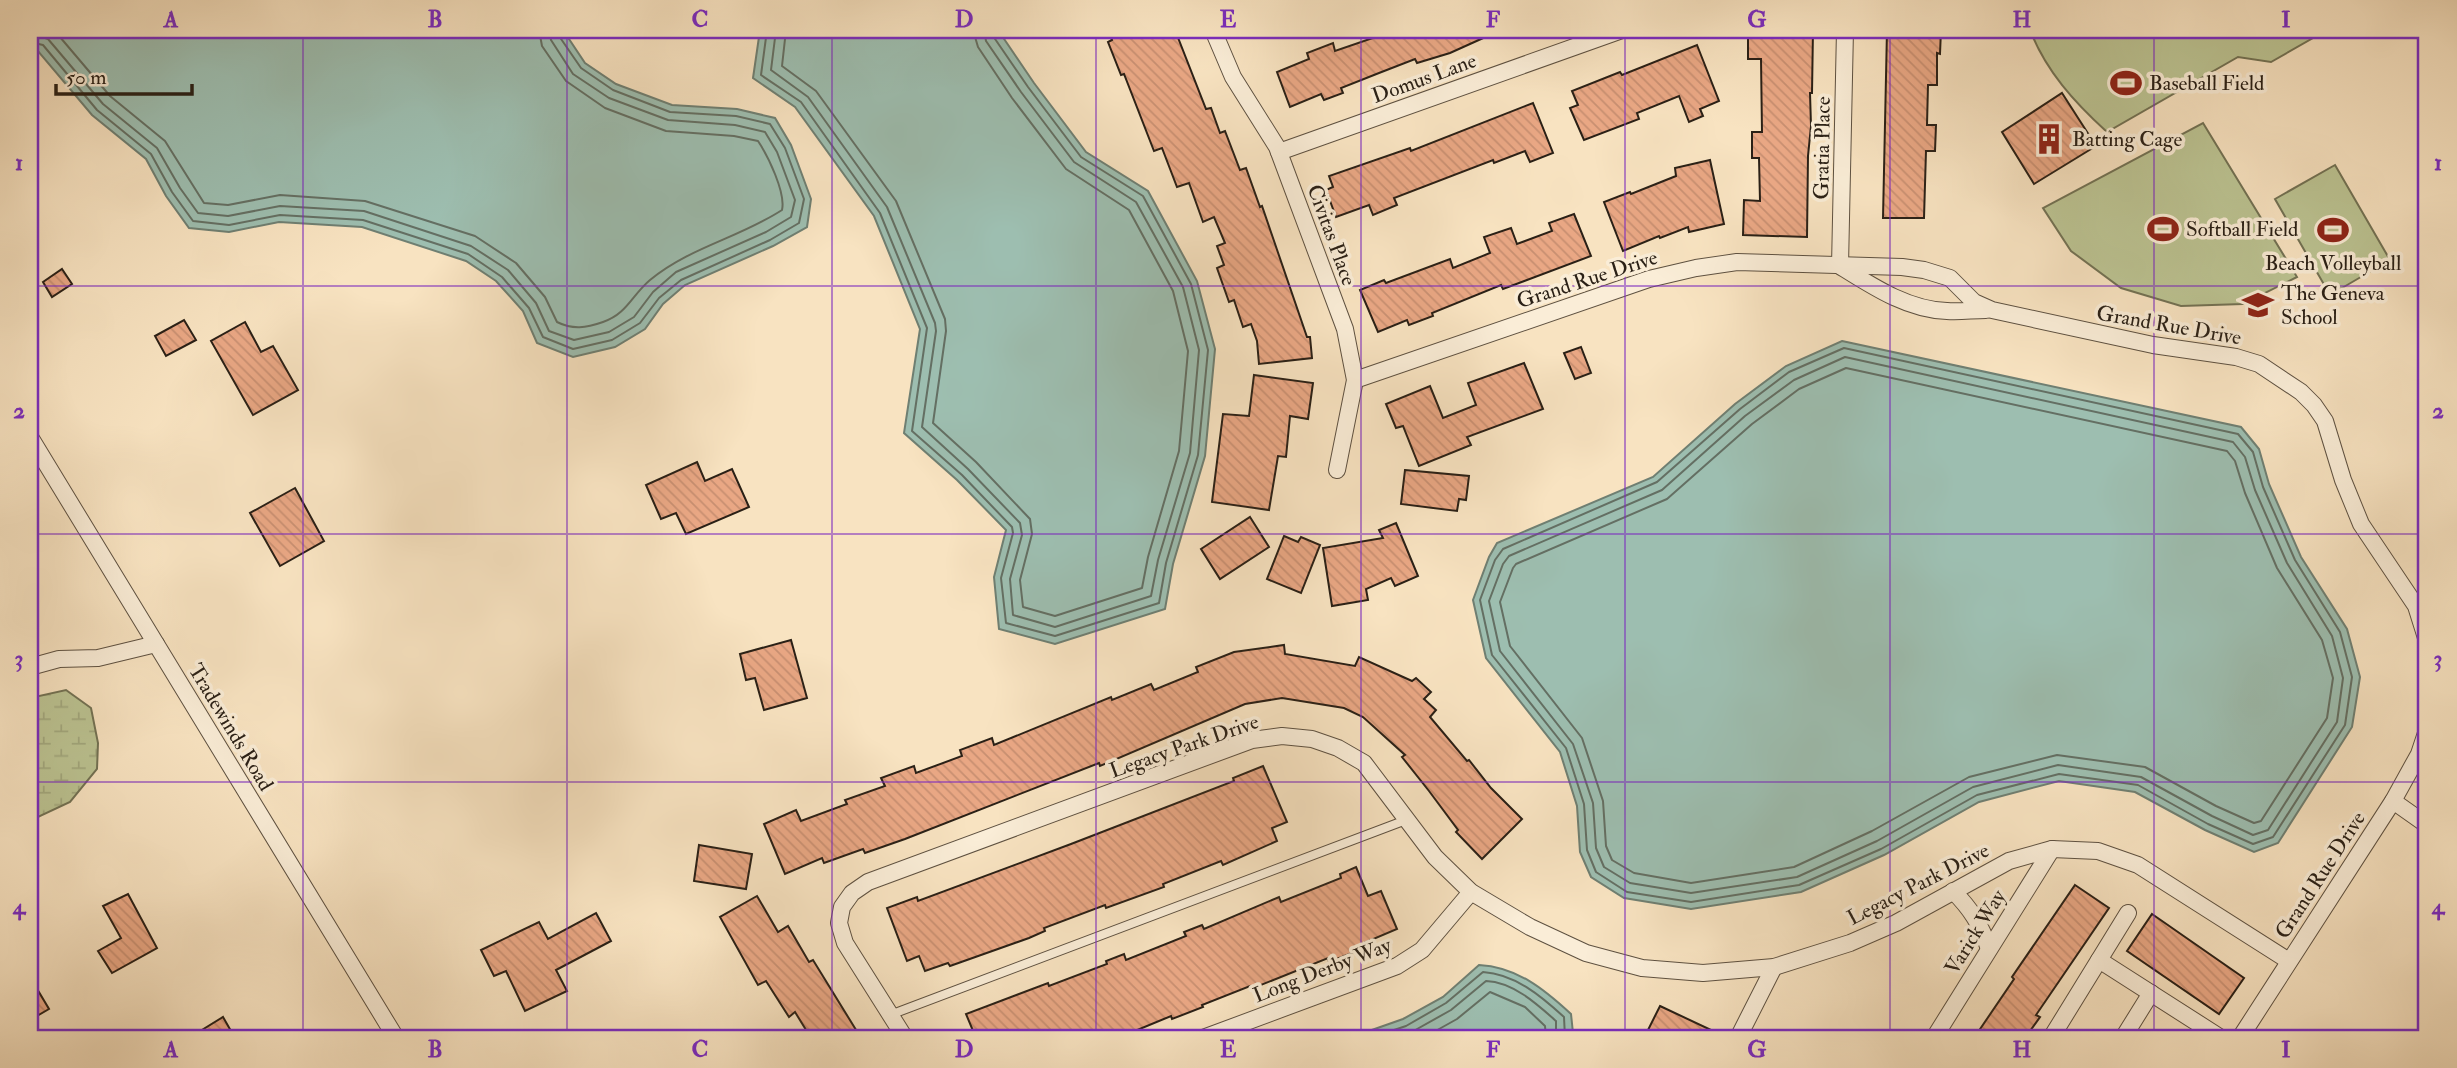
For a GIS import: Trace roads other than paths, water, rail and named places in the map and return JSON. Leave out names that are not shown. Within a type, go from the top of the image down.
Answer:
[{"type":"street","name":"Civitas Place","points":[[1213,30],[1233,78],[1260,117],[1279,152],[1345,329],[1355,380],[1337,470]]},
{"type":"street","name":"Domus Lane","points":[[1279,152],[1622,30]]},
{"type":"street","name":"Gratia Place","points":[[1840,266],[1845,30]]},
{"type":"street","name":"Grand Rue Drive","points":[[1355,380],[1673,272],[1737,262],[1902,267],[1940,273],[1958,285],[1973,302],[1992,310],[2153,345],[2236,357],[2259,364],[2301,392],[2325,421],[2343,480],[2361,524],[2410,597],[2427,641]]},
{"type":"street","name":"Grand Rue Drive","points":[[1840,266],[1888,295],[1919,306],[1945,312],[1992,310]]},
{"type":"street","name":"Tradewinds Road","points":[[30,437],[396,1038]]},
{"type":"street","points":[[30,667],[59,659],[98,658],[156,644]]},
{"type":"street","name":"Grand Rue Drive","points":[[2240,1038],[2393,801],[2419,754],[2427,730]]},
{"type":"street","name":"Legacy Park Drive","points":[[905,1038],[845,943],[839,923],[842,907],[852,893],[868,883],[1252,740],[1282,736],[1312,739],[1338,748],[1364,763],[1435,857],[1471,892],[1530,927],[1586,953],[1642,968],[1703,973],[1774,967],[1850,943],[1896,923],[2009,861],[2052,849],[2098,851],[2138,865],[2289,961]]},
{"type":"street","points":[[2393,801],[2427,825]]},
{"type":"street","name":"Varick Way","points":[[1934,1038],[2052,849]]},
{"type":"street","points":[[1953,891],[1971,910],[1981,926],[1989,949]]},
{"type":"street","name":"Long Derby Way","points":[[1203,1038],[1397,966],[1422,950],[1471,892]]},
{"type":"street","points":[[2051,1038],[2128,913]]},
{"type":"street","points":[[2099,960],[2221,1038]]},
{"type":"street","points":[[1738,1038],[1774,967]]},
{"type":"street","points":[[2123,1038],[2151,993]]},
{"type":"lane","points":[[890,1015],[1406,820]]},
{"type":"water","points":[[30,30],[563,30],[585,63],[616,84],[672,105],[737,109],[775,118],[791,145],[811,199],[807,227],[773,246],[685,285],[663,304],[645,329],[615,347],[573,357],[537,343],[523,311],[496,281],[466,261],[362,227],[279,222],[229,232],[189,228],[166,196],[146,159],[92,115],[38,51],[30,48]]},
{"type":"water","points":[[760,30],[998,30],[1086,152],[1148,191],[1197,281],[1215,349],[1205,456],[1173,564],[1165,609],[1055,644],[999,629],[994,577],[1006,530],[957,480],[904,433],[920,329],[874,216],[795,107],[753,78]]},
{"type":"water","points":[[1842,341],[2241,427],[2259,449],[2269,484],[2301,557],[2347,629],[2360,677],[2352,727],[2278,843],[2254,852],[2205,830],[2135,792],[2059,781],[1979,802],[1884,855],[1801,892],[1691,909],[1624,898],[1591,877],[1580,852],[1577,806],[1560,752],[1486,658],[1473,600],[1489,557],[1497,543],[1653,477],[1735,404],[1786,366]]},
{"type":"water","points":[[1479,965],[1518,975],[1551,996],[1571,1014],[1571,1038],[1349,1038],[1403,1019],[1443,997]]},
{"type":"place","name":"Baseball Field","points":[[2126,83]]},
{"type":"place","name":"Batting Cage","points":[[2049,139]]},
{"type":"place","name":"Softball Field","points":[[2163,229]]},
{"type":"place","name":"Beach Volleyball","points":[[2333,230]]},
{"type":"place","name":"The Geneva School","points":[[2258,305]]}]
